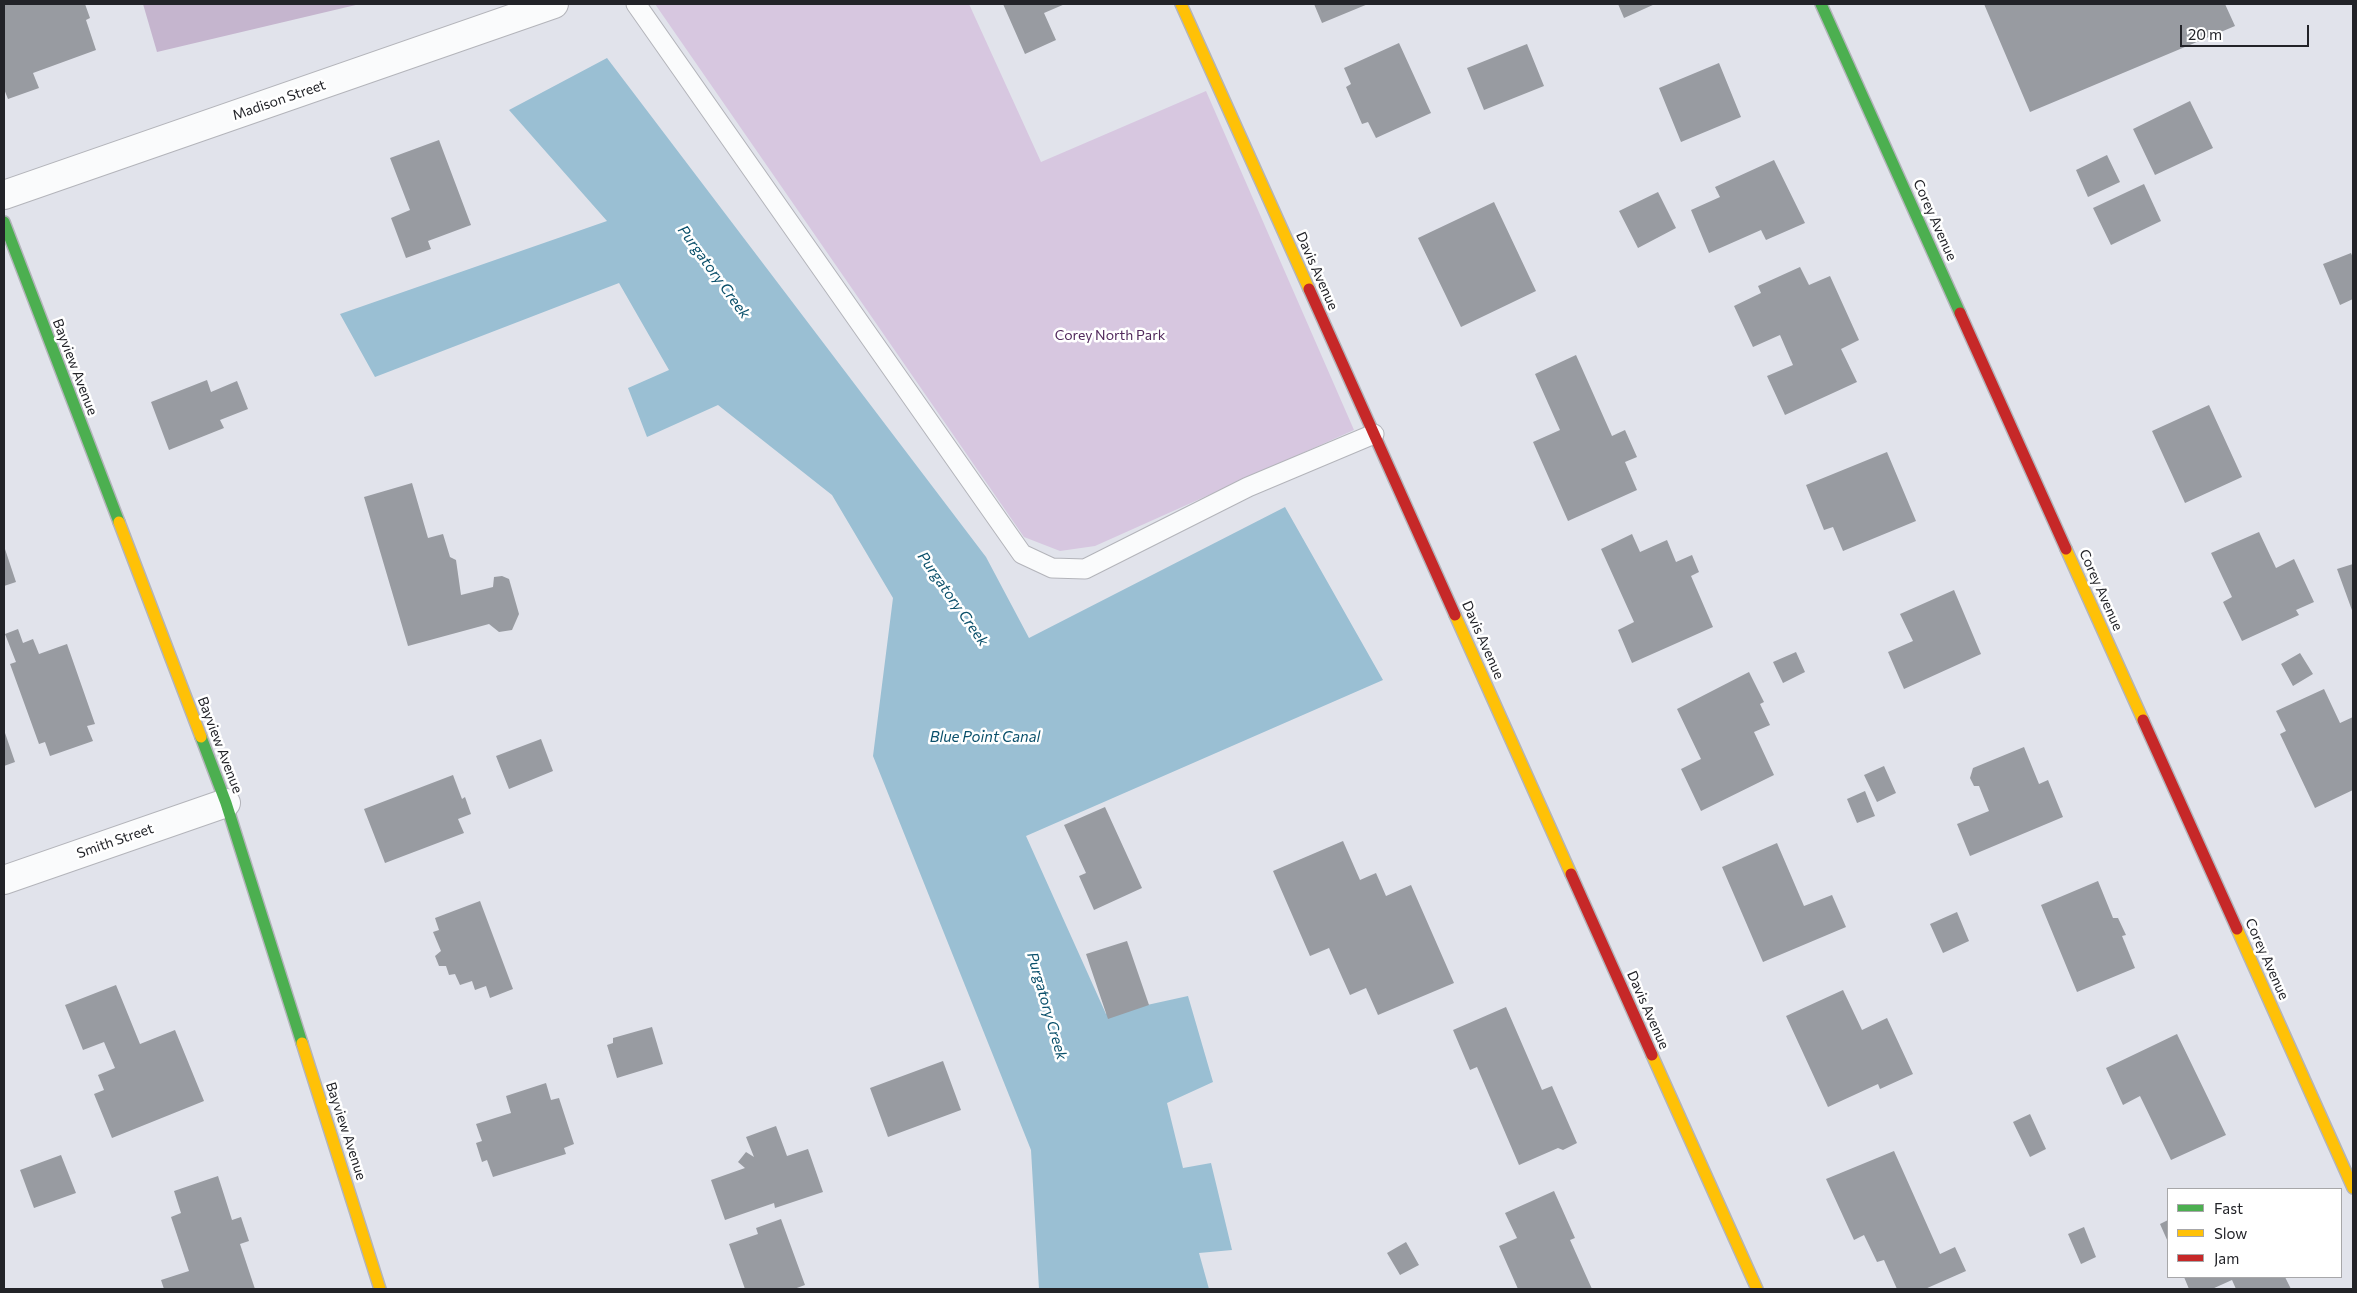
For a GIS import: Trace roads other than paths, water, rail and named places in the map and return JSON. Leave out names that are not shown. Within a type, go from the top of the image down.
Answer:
[{"type":"street","name":"Madison Street","points":[[4,195],[554,4]]},
{"type":"street","name":"Davis Avenue","points":[[1181,4],[1757,1289]]},
{"type":"street","name":"Corey Avenue","points":[[1821,4],[2353,1188]]},
{"type":"street","name":"Bayview Avenue","points":[[4,222],[226,803],[380,1289]]},
{"type":"street","name":"Smith Street","points":[[4,880],[226,803]]},
{"type":"lane","points":[[636,4],[1022,554],[1052,568],[1085,569],[1248,487],[1374,434]]},
{"type":"water","name":"Blue Point Canal","points":[[607,58],[986,557],[1029,638],[1285,507],[1383,680],[1026,836],[1106,1014],[1188,996],[1213,1082],[1167,1103],[1183,1168],[1211,1163],[1232,1250],[1199,1253],[1209,1289],[1039,1289],[1031,1150],[873,756],[893,598],[832,495],[718,405],[647,437],[628,388],[669,370],[619,283],[375,377],[340,314],[607,221],[509,110]]},
{"type":"water label","name":"Purgatory Creek","points":[[714,272]]},
{"type":"water label","name":"Purgatory Creek","points":[[953,599]]},
{"type":"water label","name":"Purgatory Creek","points":[[1047,1006]]},
{"type":"park label","name":"Corey North Park","points":[[1110,335]]}]
